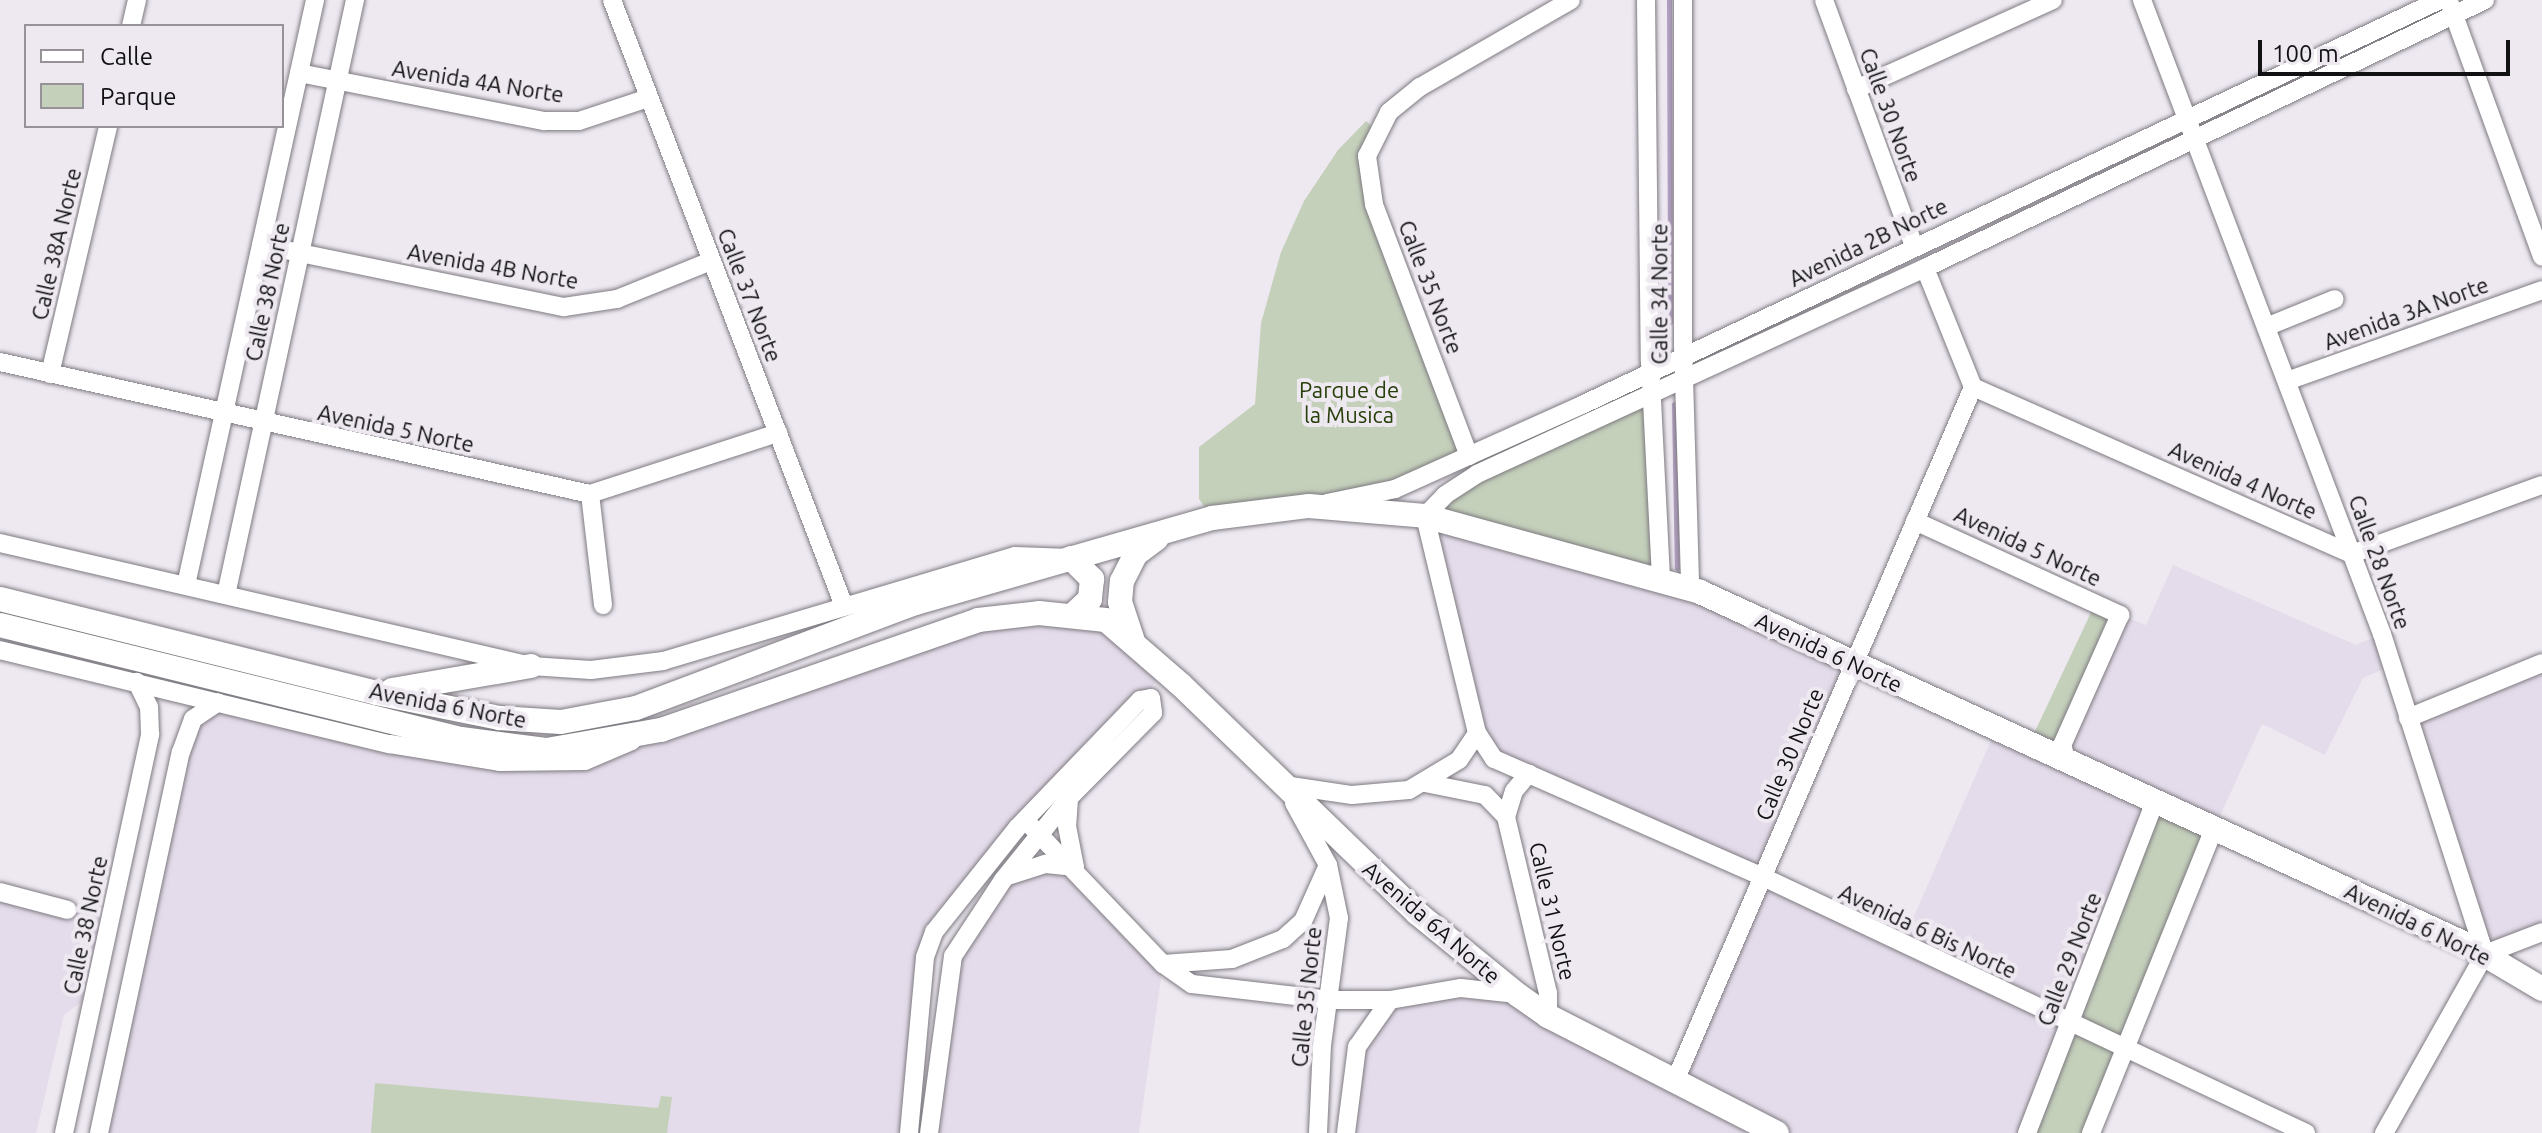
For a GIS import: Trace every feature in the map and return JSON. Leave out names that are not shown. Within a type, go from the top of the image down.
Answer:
[{"type":"main road","name":"Avenida 6 Norte","points":[[0,599],[376,693],[516,721],[599,717],[636,708],[916,603],[1212,518],[1309,506],[1425,516],[1661,577],[1690,588],[2058,752],[2155,802],[2485,954],[2542,989]]},
{"type":"main road","points":[[1135,644],[1120,602],[1125,571],[1143,547],[1173,530]]},
{"type":"main road","points":[[1071,558],[1092,579],[1090,599],[1075,613]]},
{"type":"main road","points":[[889,594],[916,603]]},
{"type":"main road","name":"Avenida 6 Norte","points":[[0,625],[500,747],[563,749],[642,736],[968,623],[1011,615],[1075,613],[1106,620],[1135,644]]},
{"type":"main road","name":"Avenida 6A Norte","points":[[1135,644],[1417,913],[1518,995],[1548,1016],[1777,1133]]},
{"type":"main road","points":[[376,693],[531,666]]},
{"type":"street","points":[[131,24],[137,0]]},
{"type":"street","name":"Calle 38 Norte","points":[[186,585],[315,0]]},
{"type":"street","name":"Calle 38 Norte","points":[[226,595],[355,0]]},
{"type":"street","name":"Calle 37 Norte","points":[[612,0],[844,606]]},
{"type":"street","name":"Calle 35 Norte","points":[[1469,456],[1374,204],[1367,156],[1375,132],[1389,112],[1447,67],[1571,0]]},
{"type":"street","name":"Calle 34 Norte","points":[[1646,0],[1651,394],[1661,577]]},
{"type":"street","name":"Calle 34 Norte","points":[[1683,0],[1683,357],[1690,588]]},
{"type":"street","name":"Calle 30 Norte","points":[[1824,0],[1914,246]]},
{"type":"street","points":[[1856,89],[2053,0]]},
{"type":"street","name":"Calle 28 Norte","points":[[2142,0],[2352,554],[2485,954]]},
{"type":"street","name":"Avenida 2B Norte","points":[[1309,506],[1395,489],[1469,456],[2440,0]]},
{"type":"street","name":"Avenida 2B Norte","points":[[1425,516],[1445,495],[1477,474],[2195,140],[2451,8],[2485,0]]},
{"type":"street","points":[[2451,8],[2542,257]]},
{"type":"street","name":"Avenida 4A Norte","points":[[299,73],[544,121],[579,121],[648,98]]},
{"type":"street","name":"Calle 38A Norte","points":[[50,374],[108,128]]},
{"type":"street","name":"Avenida 4B Norte","points":[[261,245],[564,307],[617,299],[711,261]]},
{"type":"street","points":[[1925,268],[1973,387]]},
{"type":"street","name":"Avenida 3A Norte","points":[[2287,381],[2542,290]]},
{"type":"street","points":[[2266,327],[2335,299]]},
{"type":"street","name":"Avenida 5 Norte","points":[[0,362],[263,424],[590,494]]},
{"type":"street","name":"Calle 30 Norte","points":[[1675,1081],[1973,387]]},
{"type":"street","name":"Avenida 4 Norte","points":[[1973,387],[2352,554]]},
{"type":"street","points":[[603,605],[590,494],[778,433]]},
{"type":"street","points":[[2352,554],[2542,485]]},
{"type":"street","points":[[1281,784],[1364,796],[1425,783],[1459,760],[1477,733],[1425,516]]},
{"type":"street","name":"Avenida 5 Norte","points":[[1915,521],[2120,615],[2058,752]]},
{"type":"street","name":"Avenida 6 Norte","points":[[0,543],[531,666],[591,670],[643,665],[1015,556],[1052,553],[1071,558]]},
{"type":"street","name":"Avenida 6 Norte","points":[[0,650],[390,744],[518,764],[585,761],[642,736]]},
{"type":"street","points":[[2408,718],[2542,663]]},
{"type":"street","name":"Calle 38 Norte","points":[[64,1133],[150,734],[149,707],[137,682]]},
{"type":"street","points":[[909,1133],[925,957],[934,932],[1025,820],[1140,700],[1151,698],[1153,713],[1070,797],[1003,880],[953,956],[929,1133]]},
{"type":"street","points":[[99,1133],[188,730],[200,712],[218,702]]},
{"type":"street","name":"Avenida 6 Bis Norte","points":[[1477,733],[1494,759],[1763,877],[2306,1133]]},
{"type":"street","points":[[1425,783],[1485,795],[1506,817],[1514,791],[1529,773]]},
{"type":"street","name":"Calle 35 Norte","points":[[1281,784],[1328,865],[1339,918],[1318,1133]]},
{"type":"street","points":[[1070,797],[1067,826],[1075,867]]},
{"type":"street","name":"Calle 29 Norte","points":[[2027,1133],[2155,802]]},
{"type":"street","name":"Calle 31 Norte","points":[[1506,817],[1548,993],[1548,1016]]},
{"type":"street","points":[[1025,820],[1075,867],[1163,964],[1192,984],[1330,1000],[1390,1000],[1461,988],[1518,995]]},
{"type":"street","points":[[2091,1133],[2122,1048],[2214,829]]},
{"type":"street","points":[[1003,880],[1046,864],[1075,867]]},
{"type":"street","points":[[1163,964],[1232,959],[1283,939],[1303,921],[1328,865]]},
{"type":"street","points":[[0,892],[68,910]]},
{"type":"street","points":[[2384,1133],[2485,954],[2542,932]]},
{"type":"street","points":[[104,955],[106,967],[115,975],[125,974],[135,962]]},
{"type":"street","points":[[96,991],[116,985],[127,1002]]},
{"type":"street","points":[[1346,1133],[1357,1047],[1390,1000]]},
{"type":"shaded area","points":[[1425,516],[1661,577],[1854,663],[1763,877],[1901,946],[1996,729],[2044,751],[2120,615],[2146,625],[2173,565],[2356,645],[2382,634],[2391,666],[2363,678],[2325,755],[2262,724],[2214,829],[2027,1133],[1346,1133],[1348,1086],[1390,1000],[1490,988],[1675,1081],[1762,878],[1488,754]]},
{"type":"shaded area","points":[[1075,613],[1166,671],[934,932],[909,1133],[99,1133],[181,752],[206,707],[518,764],[958,626]]},
{"type":"shaded area","points":[[2542,663],[2542,932],[2485,954],[2408,718]]},
{"type":"shaded area","points":[[1055,863],[1163,964],[1139,1133],[929,1133],[946,984],[1003,880]]},
{"type":"shaded area","points":[[0,892],[112,919],[96,991],[64,1015],[36,1133],[0,1133]]},
{"type":"green space","name":"Parque de la Musica","points":[[1366,121],[1373,127],[1367,156],[1469,456],[1395,489],[1212,518],[1199,499],[1199,447],[1255,404],[1261,323],[1281,252],[1304,201],[1338,150]]},
{"type":"green space","points":[[1651,394],[1661,577],[1432,506]]},
{"type":"green space","points":[[2095,604],[2120,615],[2062,745],[2029,744]]},
{"type":"green space","points":[[2155,802],[2214,829],[2091,1133],[2027,1133]]},
{"type":"green space","points":[[375,1083],[658,1108],[661,1096],[672,1097],[667,1133],[371,1133]]},
{"type":"waterway","points":[[1669,0],[1670,322]]},
{"type":"waterway","points":[[1674,404],[1677,568]]}]
